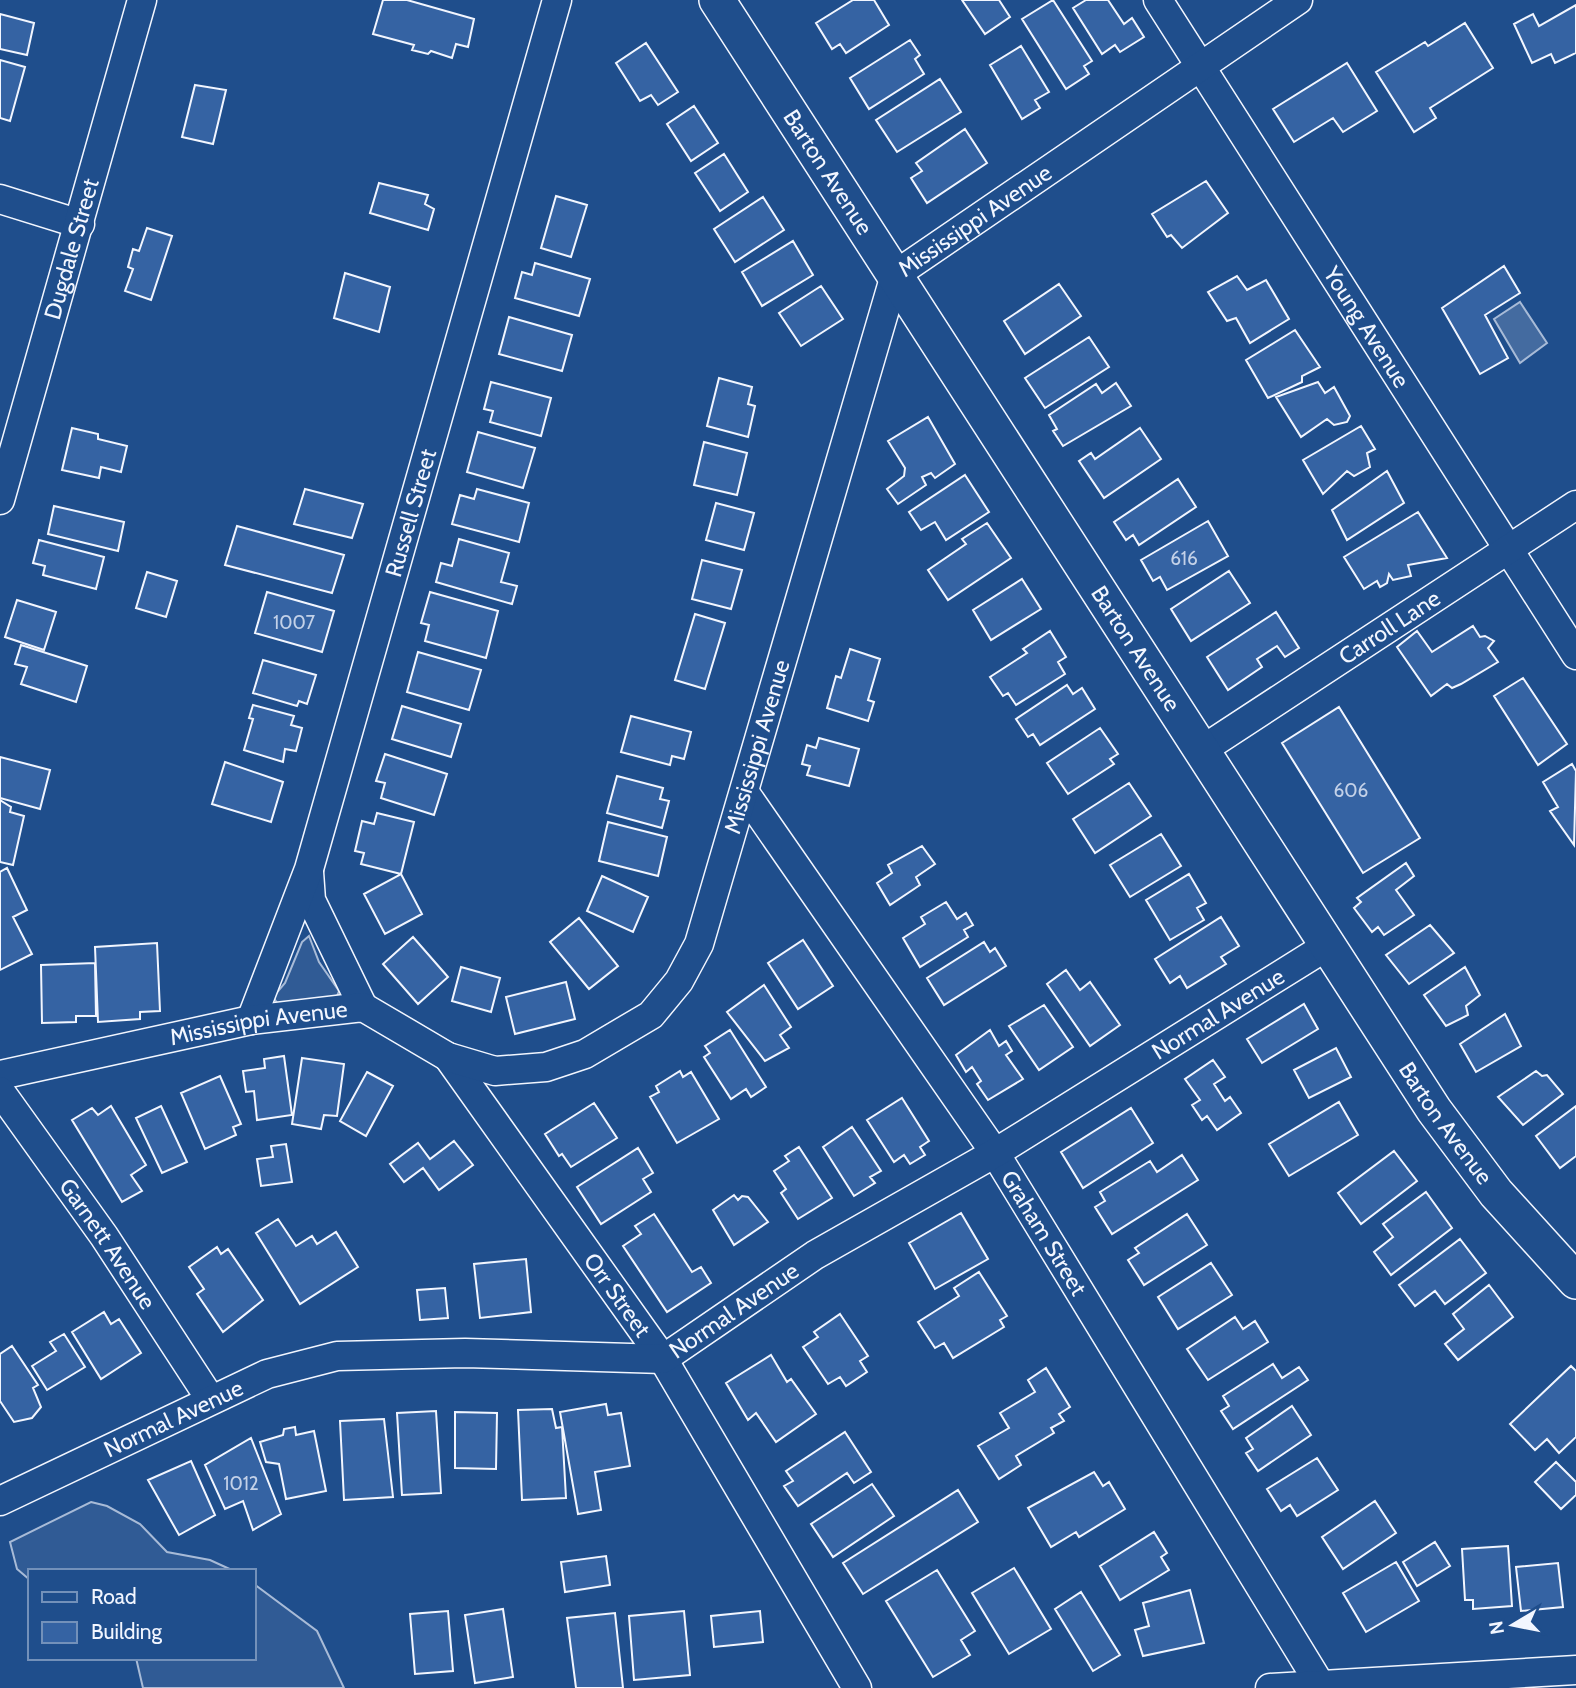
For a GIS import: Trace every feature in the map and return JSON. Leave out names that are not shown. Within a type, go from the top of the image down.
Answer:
[{"type":"main road","name":"Barton Avenue","points":[[717,0],[1434,1110],[1496,1193],[1576,1281]]},
{"type":"street","name":"Dugdale Street","points":[[0,500],[142,0]]},
{"type":"street","name":"Russell Street","points":[[251,1020],[309,869],[557,0]]},
{"type":"street","name":"Young Avenue","points":[[1158,0],[1576,655]]},
{"type":"street","name":"Mississippi Avenue","points":[[0,1075],[251,1020],[363,1007],[448,1057],[495,1072],[546,1067],[585,1054],[651,1016],[679,981],[699,943],[895,275],[1298,0]]},
{"type":"street","points":[[0,199],[80,223]]},
{"type":"street","name":"Carroll Lane","points":[[1202,750],[1576,505]]},
{"type":"street","name":"Graham Street","points":[[745,793],[995,1153],[1321,1686]]},
{"type":"street","points":[[309,869],[311,900],[363,1007]]},
{"type":"street","name":"Normal Avenue","points":[[0,1501],[267,1374],[337,1356],[466,1353],[663,1359],[815,1255],[995,1153],[1327,947]]},
{"type":"street","name":"Orr Street","points":[[448,1057],[663,1359],[857,1688]]},
{"type":"street","name":"Garnett Avenue","points":[[0,1091],[104,1236],[211,1400]]},
{"type":"street","points":[[1270,1688],[1386,1686],[1576,1671]]},
{"type":"shaded area","points":[[1520,302],[1547,343],[1520,363],[1494,319]]},
{"type":"shaded area","points":[[309,936],[319,962],[339,991],[337,996],[278,1004],[273,997],[285,983],[302,942]]},
{"type":"shaded area","points":[[91,1502],[107,1506],[140,1524],[167,1552],[210,1560],[230,1569],[28,1569],[28,1578],[17,1569],[10,1542]]},
{"type":"shaded area","points":[[256,1585],[317,1631],[344,1688],[143,1688],[136,1660],[256,1660]]},
{"type":"building","points":[[383,0],[407,0],[474,19],[468,47],[456,44],[452,58],[431,51],[428,54],[412,50],[414,45],[373,34]]},
{"type":"building","points":[[853,0],[874,0],[889,25],[846,53],[840,44],[832,49],[816,23]]},
{"type":"building","points":[[962,0],[999,0],[1010,17],[985,34]]},
{"type":"building","points":[[1053,0],[1092,61],[1084,66],[1089,74],[1066,89],[1022,19]]},
{"type":"building","points":[[1086,0],[1108,0],[1124,24],[1132,18],[1144,37],[1120,52],[1115,45],[1102,54],[1073,8]]},
{"type":"building","points":[[1576,5],[1576,53],[1555,63],[1551,54],[1532,63],[1514,24],[1533,14],[1539,26]]},
{"type":"building","points":[[0,14],[34,23],[27,55],[0,49]]},
{"type":"building","points":[[1465,23],[1493,68],[1430,108],[1436,118],[1414,132],[1376,72],[1425,42],[1428,46]]},
{"type":"building","points":[[910,40],[920,55],[915,59],[924,74],[869,109],[850,78]]},
{"type":"building","points":[[646,43],[678,92],[658,105],[651,95],[640,101],[616,63]]},
{"type":"building","points":[[1021,46],[1049,92],[1035,100],[1040,108],[1022,119],[990,65]]},
{"type":"building","points":[[0,60],[25,67],[10,121],[0,118]]},
{"type":"building","points":[[1347,63],[1377,111],[1343,132],[1333,118],[1294,142],[1273,109]]},
{"type":"building","points":[[940,79],[961,112],[897,152],[876,120]]},
{"type":"building","points":[[195,85],[226,90],[213,144],[182,137]]},
{"type":"building","points":[[694,106],[718,143],[691,161],[667,124]]},
{"type":"building","points":[[965,129],[987,163],[927,203],[911,178],[922,171],[916,163]]},
{"type":"building","points":[[724,154],[748,192],[720,211],[695,173]]},
{"type":"building","points":[[1206,181],[1228,213],[1182,248],[1171,235],[1167,237],[1152,214]]},
{"type":"building","points":[[379,183],[428,195],[425,204],[434,209],[428,230],[370,213]]},
{"type":"building","points":[[556,196],[587,205],[571,257],[541,248]]},
{"type":"building","points":[[763,197],[784,230],[735,262],[714,229]]},
{"type":"building","points":[[147,228],[172,236],[151,300],[125,291],[133,269],[128,267],[133,249],[139,251]]},
{"type":"building","points":[[793,241],[813,275],[762,306],[742,272]]},
{"type":"building","points":[[535,263],[590,279],[579,316],[515,298],[522,272],[532,275]]},
{"type":"building","points":[[1504,266],[1520,293],[1485,315],[1508,358],[1480,374],[1442,308]]},
{"type":"building","points":[[345,273],[390,287],[379,332],[334,318]]},
{"type":"building","points":[[1237,276],[1247,290],[1266,280],[1289,319],[1250,343],[1236,318],[1227,321],[1208,292]]},
{"type":"building","points":[[1059,284],[1081,316],[1025,354],[1004,321]]},
{"type":"building","points":[[821,286],[843,319],[801,346],[779,313]]},
{"type":"building","points":[[509,317],[572,335],[562,371],[499,354]]},
{"type":"building","points":[[1295,330],[1320,367],[1302,376],[1302,382],[1268,398],[1246,360]]},
{"type":"building","points":[[1089,337],[1109,367],[1045,408],[1025,378]]},
{"type":"building","points":[[719,378],[752,387],[748,404],[755,406],[748,437],[707,426]]},
{"type":"building","points":[[491,382],[551,398],[541,436],[490,422],[493,411],[484,409]]},
{"type":"building","points":[[1318,382],[1325,393],[1334,387],[1350,416],[1347,422],[1334,425],[1327,419],[1301,437],[1276,397]]},
{"type":"building","points":[[1116,383],[1131,406],[1063,446],[1053,431],[1057,429],[1049,415],[1096,384],[1102,393]]},
{"type":"building","points":[[928,417],[955,464],[935,478],[931,473],[922,477],[926,485],[898,504],[887,489],[904,476],[905,468],[888,441]]},
{"type":"building","points":[[1361,426],[1375,449],[1367,453],[1370,467],[1354,476],[1347,471],[1323,494],[1303,460]]},
{"type":"building","points":[[72,428],[98,434],[98,439],[127,446],[121,472],[101,467],[99,478],[62,470]]},
{"type":"building","points":[[1140,428],[1161,459],[1104,498],[1079,461],[1091,453],[1095,459]]},
{"type":"building","points":[[478,432],[535,448],[523,488],[467,472]]},
{"type":"building","points":[[704,442],[747,453],[737,495],[694,485]]},
{"type":"building","points":[[1387,471],[1404,503],[1347,540],[1332,510]]},
{"type":"building","points":[[965,475],[989,512],[946,540],[935,522],[921,530],[909,512]]},
{"type":"building","points":[[1178,479],[1196,507],[1139,545],[1133,535],[1126,540],[1114,522]]},
{"type":"building","points":[[305,489],[363,504],[352,538],[294,524]]},
{"type":"building","points":[[477,489],[529,503],[519,542],[452,524],[460,495],[474,499]]},
{"type":"building","points":[[716,503],[754,513],[744,550],[706,540]]},
{"type":"building","points":[[54,506],[124,522],[118,551],[48,534]]},
{"type":"building","points":[[1418,512],[1447,558],[1408,565],[1411,576],[1393,580],[1389,574],[1387,583],[1380,587],[1377,581],[1364,589],[1344,557]]},
{"type":"building","points":[[1208,521],[1228,556],[1167,590],[1160,577],[1153,581],[1141,560]]},
{"type":"building","points":[[987,523],[1011,558],[948,600],[928,570],[966,544],[962,539]]},
{"type":"building","points":[[237,526],[344,555],[332,593],[225,565]]},
{"type":"building","points":[[459,539],[509,553],[501,582],[517,586],[512,604],[436,582],[441,563],[452,566]]},
{"type":"building","points":[[39,540],[104,557],[96,589],[43,575],[45,566],[33,563]]},
{"type":"building","points":[[702,560],[742,570],[731,609],[692,599]]},
{"type":"building","points":[[1229,571],[1250,603],[1191,641],[1171,609]]},
{"type":"building","points":[[147,572],[177,581],[166,617],[136,608]]},
{"type":"building","points":[[1022,579],[1041,609],[991,640],[973,610]]},
{"type":"building","points":[[267,592],[334,611],[322,652],[255,633]]},
{"type":"building","points":[[430,592],[498,611],[486,658],[425,641],[429,625],[421,623]]},
{"type":"building","points":[[17,600],[56,612],[44,650],[5,637]]},
{"type":"building","points":[[1276,612],[1299,648],[1285,657],[1277,646],[1257,659],[1262,667],[1228,690],[1207,657]]},
{"type":"building","points":[[695,614],[725,623],[705,689],[675,680]]},
{"type":"building","points":[[1473,626],[1480,637],[1485,636],[1494,641],[1488,648],[1498,662],[1452,688],[1447,684],[1431,696],[1397,647],[1417,631],[1432,652]]},
{"type":"building","points":[[1050,631],[1066,657],[1058,662],[1065,674],[1016,705],[1008,693],[1003,696],[990,677],[1027,653],[1023,649]]},
{"type":"building","points":[[21,645],[87,666],[76,702],[21,684],[27,667],[15,664]]},
{"type":"building","points":[[850,649],[880,659],[868,700],[874,702],[868,721],[827,708],[836,676],[841,678]]},
{"type":"building","points":[[418,652],[481,670],[469,710],[407,692]]},
{"type":"building","points":[[263,660],[316,675],[307,704],[299,701],[297,706],[253,693]]},
{"type":"building","points":[[1523,678],[1567,744],[1538,765],[1494,696]]},
{"type":"building","points":[[1067,685],[1073,694],[1082,688],[1095,709],[1040,745],[1033,734],[1028,737],[1016,719]]},
{"type":"building","points":[[253,705],[294,716],[291,725],[302,728],[296,751],[285,749],[283,762],[244,750],[253,719],[249,718]]},
{"type":"building","points":[[402,706],[461,724],[451,757],[392,739]]},
{"type":"building","points":[[1339,707],[1420,838],[1363,873],[1282,743]]},
{"type":"building","points":[[631,716],[691,732],[684,759],[672,756],[670,765],[621,752]]},
{"type":"building","points":[[1100,728],[1118,754],[1110,759],[1114,764],[1068,794],[1047,763]]},
{"type":"building","points":[[819,738],[859,749],[849,786],[807,775],[810,766],[802,764],[807,745],[816,748]]},
{"type":"building","points":[[385,754],[447,774],[434,815],[381,798],[385,783],[376,781]]},
{"type":"building","points":[[0,757],[50,770],[40,809],[0,798]]},
{"type":"building","points":[[225,762],[283,782],[271,822],[212,804]]},
{"type":"building","points":[[1572,764],[1576,771],[1574,845],[1550,811],[1558,807],[1543,782]]},
{"type":"building","points":[[617,776],[663,788],[660,799],[669,801],[662,828],[607,813]]},
{"type":"building","points":[[1129,783],[1151,816],[1095,853],[1073,819]]},
{"type":"building","points":[[0,800],[11,807],[10,812],[24,816],[13,865],[0,862]]},
{"type":"building","points":[[377,813],[414,822],[401,874],[361,864],[364,853],[355,851],[362,821],[374,824]]},
{"type":"building","points":[[608,822],[667,837],[658,876],[599,861]]},
{"type":"building","points":[[1161,834],[1181,866],[1130,897],[1110,865]]},
{"type":"building","points":[[922,846],[935,864],[916,877],[920,885],[890,905],[877,883],[892,873],[888,865]]},
{"type":"building","points":[[1406,863],[1414,876],[1396,890],[1414,915],[1384,935],[1378,927],[1372,932],[1354,908],[1361,902],[1357,898]]},
{"type":"building","points":[[7,868],[27,910],[13,917],[32,954],[0,970],[0,872]]},
{"type":"building","points":[[401,874],[422,914],[385,934],[364,894]]},
{"type":"building","points":[[1189,874],[1206,903],[1197,908],[1204,920],[1170,940],[1146,900]]},
{"type":"building","points":[[602,876],[648,897],[633,932],[587,911]]},
{"type":"building","points":[[946,902],[957,919],[966,913],[973,925],[964,930],[968,937],[920,967],[903,938],[925,924],[921,917]]},
{"type":"building","points":[[1221,917],[1239,946],[1221,957],[1226,964],[1187,988],[1180,976],[1170,983],[1155,959]]},
{"type":"building","points":[[579,918],[618,966],[589,989],[550,942]]},
{"type":"building","points":[[1430,925],[1454,953],[1409,984],[1386,955]]},
{"type":"building","points":[[413,937],[448,977],[418,1004],[383,964]]},
{"type":"building","points":[[803,940],[833,986],[798,1009],[768,963]]},
{"type":"building","points":[[984,942],[990,952],[995,948],[1006,966],[944,1005],[927,978]]},
{"type":"building","points":[[157,943],[160,1011],[140,1012],[140,1019],[98,1022],[95,947]]},
{"type":"building","points":[[95,963],[96,1016],[76,1016],[76,1022],[42,1023],[41,965]]},
{"type":"building","points":[[461,967],[500,978],[491,1012],[452,1001]]},
{"type":"building","points":[[1465,967],[1480,995],[1466,1006],[1468,1015],[1446,1026],[1424,995]]},
{"type":"building","points":[[1066,970],[1080,990],[1090,982],[1120,1025],[1090,1046],[1047,984]]},
{"type":"building","points":[[566,982],[575,1019],[515,1034],[506,997]]},
{"type":"building","points":[[764,985],[791,1027],[780,1035],[789,1048],[765,1061],[727,1012]]},
{"type":"building","points":[[1304,1004],[1318,1029],[1262,1063],[1247,1039]]},
{"type":"building","points":[[1044,1005],[1073,1047],[1039,1070],[1009,1026]]},
{"type":"building","points":[[1505,1014],[1521,1046],[1476,1072],[1460,1044]]},
{"type":"building","points":[[730,1030],[766,1087],[751,1097],[746,1089],[731,1099],[704,1057],[710,1053],[705,1046]]},
{"type":"building","points":[[990,1030],[999,1046],[1006,1041],[1012,1051],[1006,1055],[1023,1079],[988,1100],[977,1084],[981,1081],[972,1067],[966,1072],[956,1055]]},
{"type":"building","points":[[1336,1048],[1351,1077],[1309,1098],[1294,1070]]},
{"type":"building","points":[[284,1056],[292,1115],[257,1120],[254,1091],[246,1092],[243,1071],[265,1068],[264,1059]]},
{"type":"building","points":[[302,1058],[344,1064],[337,1116],[324,1115],[321,1129],[292,1124]]},
{"type":"building","points":[[1213,1060],[1225,1077],[1214,1084],[1225,1101],[1230,1097],[1241,1113],[1217,1130],[1207,1116],[1202,1120],[1192,1105],[1200,1100],[1185,1079]]},
{"type":"building","points":[[680,1071],[683,1077],[691,1072],[719,1119],[677,1143],[650,1097],[659,1092],[656,1086]]},
{"type":"building","points":[[1536,1071],[1542,1076],[1547,1075],[1563,1094],[1523,1125],[1498,1097]]},
{"type":"building","points":[[367,1072],[393,1086],[366,1136],[340,1121]]},
{"type":"building","points":[[220,1076],[241,1124],[233,1127],[236,1135],[205,1149],[181,1093]]},
{"type":"building","points":[[902,1098],[929,1141],[920,1147],[925,1155],[910,1164],[904,1155],[894,1162],[867,1120]]},
{"type":"building","points":[[1339,1102],[1358,1135],[1289,1176],[1269,1144]]},
{"type":"building","points":[[594,1103],[617,1138],[571,1167],[562,1154],[559,1156],[545,1134]]},
{"type":"building","points":[[111,1106],[146,1165],[131,1175],[142,1191],[122,1202],[72,1120],[92,1108],[98,1115]]},
{"type":"building","points":[[161,1106],[187,1162],[162,1173],[136,1118]]},
{"type":"building","points":[[1576,1106],[1576,1156],[1560,1168],[1536,1136]]},
{"type":"building","points":[[1131,1108],[1153,1143],[1083,1188],[1061,1152]]},
{"type":"building","points":[[852,1127],[881,1171],[870,1177],[875,1183],[854,1196],[823,1147]]},
{"type":"building","points":[[454,1141],[473,1165],[439,1190],[423,1168],[404,1182],[390,1164],[418,1143],[430,1159]]},
{"type":"building","points":[[286,1144],[292,1182],[261,1186],[257,1159],[273,1157],[271,1146]]},
{"type":"building","points":[[799,1147],[832,1198],[798,1219],[781,1193],[786,1189],[774,1171],[789,1161],[785,1156]]},
{"type":"building","points":[[638,1148],[653,1173],[643,1179],[651,1192],[601,1224],[577,1187]]},
{"type":"building","points":[[1394,1151],[1417,1181],[1361,1224],[1338,1193]]},
{"type":"building","points":[[1182,1155],[1198,1180],[1112,1234],[1095,1207],[1105,1201],[1100,1192],[1150,1161],[1157,1172]]},
{"type":"building","points":[[1426,1192],[1452,1228],[1391,1275],[1374,1252],[1393,1237],[1383,1224]]},
{"type":"building","points":[[734,1195],[738,1200],[742,1196],[748,1197],[768,1222],[734,1245],[713,1210]]},
{"type":"building","points":[[961,1213],[988,1259],[935,1289],[909,1243]]},
{"type":"building","points":[[654,1214],[692,1272],[701,1267],[711,1283],[667,1312],[623,1246],[641,1234],[635,1226]]},
{"type":"building","points":[[1187,1214],[1207,1245],[1144,1285],[1128,1260],[1139,1253],[1135,1248]]},
{"type":"building","points":[[278,1219],[296,1246],[312,1236],[317,1244],[336,1232],[358,1267],[300,1304],[256,1233]]},
{"type":"building","points":[[1460,1239],[1486,1273],[1445,1304],[1435,1291],[1415,1306],[1399,1285]]},
{"type":"building","points":[[217,1247],[221,1254],[228,1249],[263,1300],[223,1332],[197,1294],[204,1289],[189,1267]]},
{"type":"building","points":[[526,1259],[531,1312],[480,1318],[474,1264]]},
{"type":"building","points":[[1211,1263],[1232,1295],[1178,1329],[1158,1297]]},
{"type":"building","points":[[979,1272],[1007,1316],[1000,1320],[1004,1327],[953,1358],[944,1343],[935,1348],[918,1322],[959,1296],[954,1288]]},
{"type":"building","points":[[1489,1285],[1513,1317],[1458,1360],[1445,1344],[1464,1329],[1453,1314]]},
{"type":"building","points":[[445,1288],[448,1318],[420,1320],[417,1290]]},
{"type":"building","points":[[104,1312],[111,1324],[119,1319],[141,1353],[101,1379],[72,1332]]},
{"type":"building","points":[[840,1314],[868,1356],[860,1361],[867,1372],[846,1386],[840,1377],[828,1384],[803,1347],[818,1337],[814,1332]]},
{"type":"building","points":[[1235,1317],[1243,1329],[1255,1321],[1268,1342],[1208,1380],[1187,1349]]},
{"type":"building","points":[[64,1334],[85,1367],[47,1390],[32,1366],[56,1351],[50,1342]]},
{"type":"building","points":[[12,1346],[38,1385],[33,1388],[41,1407],[32,1418],[14,1422],[0,1401],[0,1354]]},
{"type":"building","points":[[771,1355],[787,1382],[791,1379],[816,1414],[776,1442],[756,1413],[748,1420],[726,1383]]},
{"type":"building","points":[[1273,1364],[1282,1378],[1299,1367],[1308,1380],[1233,1429],[1221,1411],[1229,1406],[1223,1396]]},
{"type":"building","points":[[1571,1366],[1576,1371],[1576,1437],[1559,1453],[1547,1439],[1535,1450],[1510,1424]]},
{"type":"building","points":[[1046,1368],[1070,1407],[1059,1414],[1064,1421],[1051,1428],[1054,1433],[1016,1456],[1021,1465],[999,1479],[978,1446],[1009,1428],[1000,1413],[1035,1392],[1028,1380]]},
{"type":"building","points":[[606,1404],[608,1415],[621,1413],[630,1466],[595,1472],[601,1510],[578,1514],[560,1412]]},
{"type":"building","points":[[1292,1406],[1311,1435],[1258,1471],[1246,1453],[1253,1449],[1246,1438]]},
{"type":"building","points":[[552,1409],[556,1428],[562,1427],[566,1498],[522,1500],[518,1410]]},
{"type":"building","points":[[436,1411],[441,1493],[402,1495],[397,1413]]},
{"type":"building","points":[[455,1412],[497,1413],[496,1469],[455,1468]]},
{"type":"building","points":[[384,1419],[393,1497],[344,1500],[340,1421]]},
{"type":"building","points":[[295,1427],[296,1435],[314,1431],[326,1491],[286,1499],[279,1464],[266,1462],[260,1442],[283,1435],[284,1429]]},
{"type":"building","points":[[845,1432],[871,1472],[854,1483],[847,1473],[798,1506],[784,1486],[793,1481],[786,1471]]},
{"type":"building","points":[[251,1438],[281,1514],[253,1530],[243,1501],[225,1509],[205,1465]]},
{"type":"building","points":[[1317,1458],[1338,1490],[1297,1516],[1290,1505],[1281,1511],[1267,1489]]},
{"type":"building","points":[[191,1461],[215,1515],[179,1535],[148,1480]]},
{"type":"building","points":[[1556,1462],[1576,1482],[1576,1495],[1561,1509],[1535,1482]]},
{"type":"building","points":[[1094,1472],[1103,1486],[1109,1482],[1125,1509],[1079,1537],[1076,1532],[1051,1547],[1028,1508]]},
{"type":"building","points":[[872,1484],[894,1516],[833,1557],[811,1524]]},
{"type":"building","points":[[958,1490],[978,1522],[863,1594],[843,1563]]},
{"type":"building","points":[[1375,1501],[1396,1533],[1343,1569],[1322,1537]]},
{"type":"building","points":[[1154,1532],[1167,1553],[1161,1557],[1169,1570],[1120,1600],[1100,1566]]},
{"type":"building","points":[[1435,1542],[1450,1566],[1417,1586],[1403,1562]]},
{"type":"building","points":[[1508,1546],[1512,1606],[1473,1609],[1473,1600],[1465,1600],[1462,1549]]},
{"type":"building","points":[[606,1556],[610,1585],[565,1592],[561,1562]]},
{"type":"building","points":[[1396,1562],[1419,1601],[1366,1632],[1343,1593]]},
{"type":"building","points":[[1558,1563],[1563,1607],[1521,1611],[1516,1567]]},
{"type":"building","points":[[1014,1568],[1051,1629],[1009,1654],[972,1593]]},
{"type":"building","points":[[937,1570],[975,1631],[961,1640],[970,1655],[933,1677],[886,1601]]},
{"type":"building","points":[[1190,1590],[1204,1643],[1143,1656],[1135,1630],[1149,1626],[1143,1603]]},
{"type":"building","points":[[1081,1592],[1120,1655],[1093,1671],[1055,1609]]},
{"type":"building","points":[[503,1609],[513,1677],[475,1683],[465,1615]]},
{"type":"building","points":[[448,1611],[453,1671],[415,1674],[410,1614]]},
{"type":"building","points":[[684,1611],[690,1675],[634,1680],[629,1616]]},
{"type":"building","points":[[760,1611],[763,1642],[714,1647],[711,1616]]},
{"type":"building","points":[[615,1613],[623,1688],[576,1688],[567,1618]]}]
